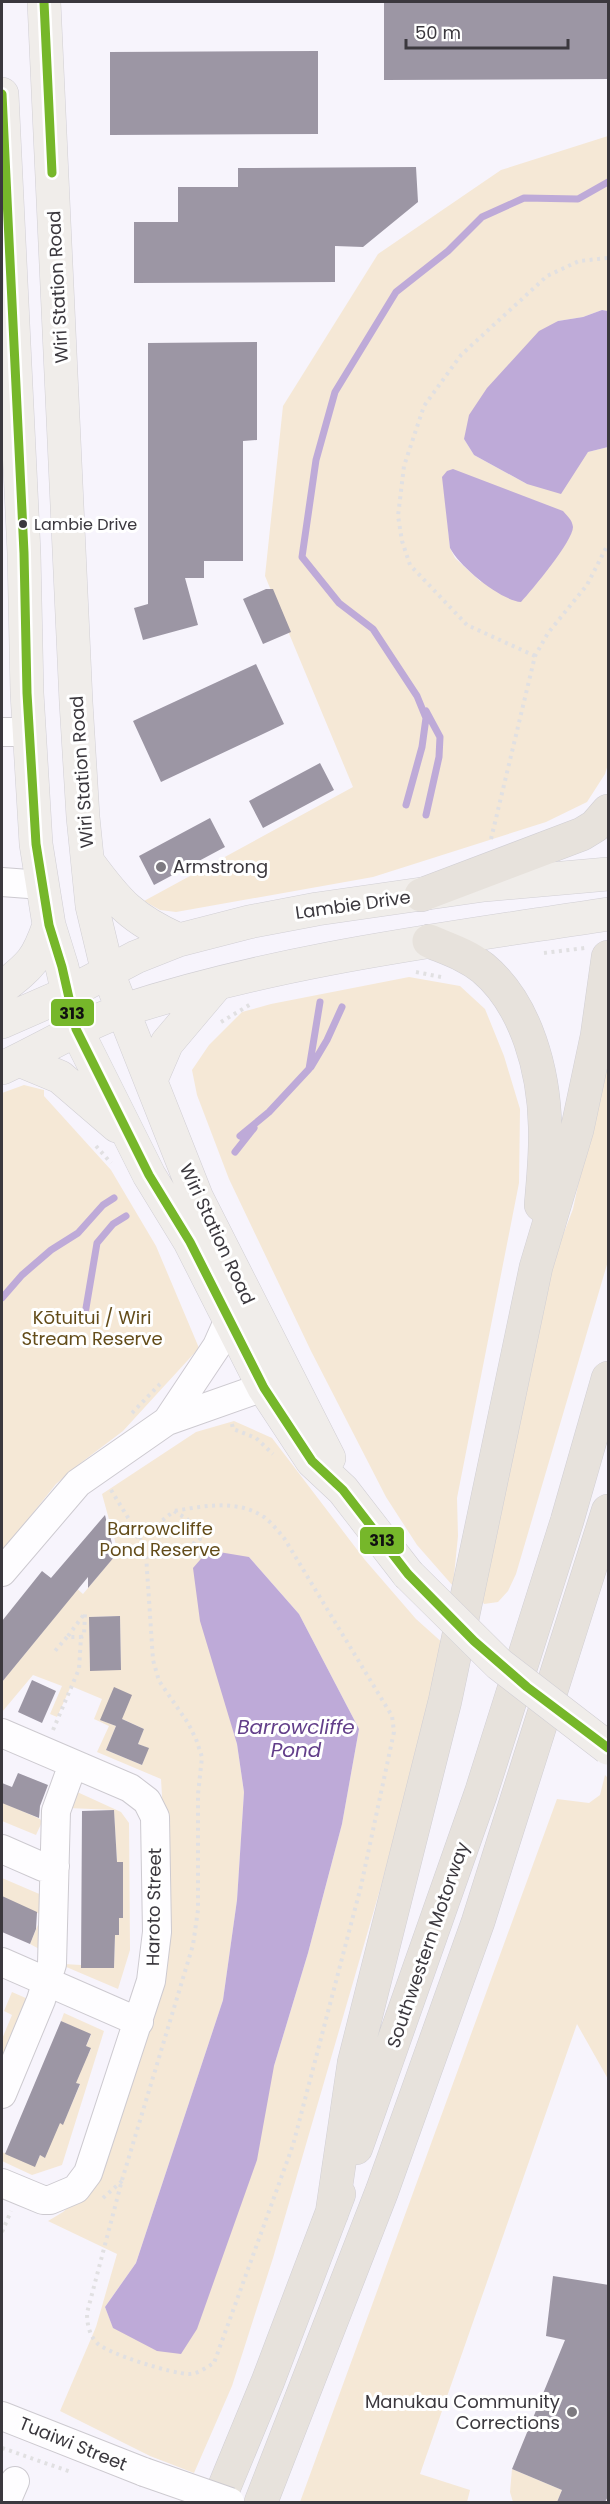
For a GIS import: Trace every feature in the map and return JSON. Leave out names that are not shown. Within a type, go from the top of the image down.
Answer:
[{"type":"highway","points":[[421,895],[582,834],[596,826],[609,811]]},
{"type":"highway","points":[[429,941],[460,954],[482,968],[503,989],[522,1020],[541,1087],[545,1127],[536,1267]]},
{"type":"highway","points":[[332,2214],[354,2062],[445,1701],[536,1267],[577,1130],[597,1036],[601,952]]},
{"type":"highway","name":"Southwestern Motorway","points":[[218,2502],[268,2381],[332,2214],[421,1968],[481,1793],[567,1521],[609,1378]]},
{"type":"highway","points":[[261,2502],[382,2191],[478,1922],[609,1511]]},
{"type":"main road","name":"Wiri Station Road","points":[[45,2],[83,817],[92,906],[108,974],[197,1198],[276,1383]]},
{"type":"main road","name":"Wiri Station Road","points":[[2,106],[24,553],[15,732],[35,824],[49,925],[76,1029],[149,1175],[190,1242],[229,1319],[318,1435],[343,1490],[408,1575],[499,1664],[609,1748]]},
{"type":"main road","points":[[2,106],[50,117]]},
{"type":"main road","points":[[13,323],[59,322]]},
{"type":"main road","points":[[24,553],[70,553]]},
{"type":"main road","points":[[88,862],[122,907],[151,928],[179,940]]},
{"type":"main road","name":"Lambie Drive","points":[[2,1022],[108,974],[136,957],[179,940],[249,922],[317,909],[484,885],[609,874]]},
{"type":"main road","points":[[10,1064],[76,1029],[123,1011],[275,970],[429,941],[609,914]]},
{"type":"main road","points":[[2,988],[33,961],[40,951],[49,925]]},
{"type":"main road","points":[[151,1080],[167,1042],[216,985]]},
{"type":"main road","points":[[10,1064],[60,1077],[132,1140]]},
{"type":"street","points":[[2,882],[42,885]]},
{"type":"street","points":[[167,1421],[207,1362],[229,1319]]},
{"type":"street","points":[[2,1572],[78,1483],[167,1421],[276,1383]]},
{"type":"street","name":"Haroto Street","points":[[2,1733],[130,1788],[147,1801],[155,1817],[156,1954],[152,1981],[139,2022],[83,2182],[67,2194],[43,2200],[2,2183]]},
{"type":"street","points":[[2,2094],[52,1964],[56,1811],[72,1764]]},
{"type":"street","points":[[2,1849],[43,1867],[55,1866]]},
{"type":"street","points":[[2,1962],[139,2022]]},
{"type":"street","name":"Tuaiwi Street","points":[[2,2416],[144,2472],[230,2502]]},
{"type":"path","points":[[535,657],[467,625],[410,565],[402,541],[398,516],[404,466],[424,406],[461,355],[547,276],[579,261],[609,258]]},
{"type":"path","points":[[493,848],[490,836],[535,657],[548,633],[587,585],[609,544]]},
{"type":"path","points":[[537,954],[601,952]]},
{"type":"path","points":[[415,972],[443,978]]},
{"type":"path","points":[[214,1028],[255,1002]]},
{"type":"path","points":[[130,1414],[163,1381]]},
{"type":"path","points":[[112,2225],[87,2313],[87,2326],[96,2343],[129,2359],[188,2374],[214,2363],[293,2145],[361,1886],[394,1732],[392,1716],[284,1538],[264,1517],[233,1506],[213,1505],[174,1511],[139,1539]]},
{"type":"path","points":[[174,1511],[187,1519],[200,1539],[194,1543],[203,1561]]},
{"type":"path","points":[[50,1736],[79,1669],[85,1613],[55,1651]]},
{"type":"path","points":[[67,1637],[81,1637]]},
{"type":"path","points":[[2,2448],[74,2473]]},
{"type":"green space","points":[[608,136],[608,311],[602,310],[583,317],[558,321],[464,439],[474,455],[527,484],[588,452],[608,447],[608,764],[605,774],[587,802],[546,822],[373,877],[176,912],[160,910],[144,901],[353,787],[265,576],[283,406],[378,254],[501,170]],"holes":[[[443,477],[481,582],[455,558],[450,548]]]},
{"type":"green space","points":[[409,977],[460,986],[485,1009],[504,1056],[520,1109],[519,1183],[457,1498],[458,1536],[453,1586],[417,1545],[386,1497],[311,1351],[229,1179],[197,1095],[192,1070],[209,1045],[242,1012],[271,1004]]},
{"type":"green space","points":[[608,1044],[608,1261],[516,1574],[508,1591],[498,1602],[484,1604],[477,1593],[548,1274],[573,1209]]},
{"type":"green space","name":"Kōtuitui / Wiri Stream Reserve","points":[[24,1085],[44,1090],[44,1096],[111,1170],[156,1246],[199,1348],[123,1431],[56,1484],[2,1552],[2,1093]]},
{"type":"green space","name":"Barrowcliffe Pond Reserve","points":[[234,1421],[272,1438],[365,1560],[416,1619],[445,1645],[381,1886],[273,2258],[232,2386],[194,2473],[150,2456],[60,2411],[96,2327],[117,2254],[48,2221],[63,2212],[91,2187],[148,2020],[163,1813],[161,1779],[97,1752],[109,1726],[94,1719],[102,1699],[71,1686],[57,1717],[50,1714],[62,1686],[33,1675],[2,1712],[2,1682],[72,1596],[52,1579],[57,1571],[83,1594],[118,1552],[102,1494],[196,1432]],"holes":[[[249,1557],[299,1614],[359,1729],[342,1824],[308,1953],[274,2066],[113,2327],[105,2307],[136,2263],[223,2000],[237,1900],[244,1792],[237,1744],[220,1683]],[[120,1616],[121,1670],[90,1670],[89,1617]],[[122,1719],[144,1729],[138,1744],[148,1748],[142,1765],[106,1750],[116,1726],[101,1720]]]},
{"type":"green space","points":[[605,1775],[608,1778],[608,2079],[577,2024],[420,2474],[470,2490],[467,2502],[300,2502],[557,1799],[589,1803],[600,1795]]},
{"type":"green space","points":[[75,1791],[121,1812],[129,1823],[130,1950],[118,1989],[64,1966],[64,1964],[81,1965],[82,1968],[114,1968],[115,1935],[119,1935],[119,1918],[123,1917],[123,1862],[117,1862],[114,1810],[68,1808]]},
{"type":"green space","points":[[2,1802],[40,1819],[42,1822],[36,1835],[2,1821]]},
{"type":"green space","points":[[2,1878],[44,1896],[43,1951],[30,1944],[42,1915],[2,1897]]},
{"type":"green space","points":[[12,1992],[28,1999],[2,2062],[2,2039],[12,2015],[4,2011]]},
{"type":"green space","points":[[64,2013],[104,2031],[62,2165],[32,2175],[2,2161],[2,2152],[35,2166],[40,2155],[45,2157],[58,2122],[63,2124],[80,2085],[74,2082],[83,2053],[88,2055],[91,2049],[86,2046],[91,2035],[61,2021]]},
{"type":"green space","points":[[512,2469],[562,2490],[557,2502],[513,2502],[510,2492]]},
{"type":"water","points":[[602,310],[608,311],[608,447],[588,452],[561,494],[527,484],[474,455],[464,439],[469,415],[487,388],[539,331],[558,321],[583,317]]},
{"type":"water","points":[[453,469],[563,511],[572,522],[571,534],[566,543],[521,602],[502,595],[481,581],[462,564],[450,548],[442,477],[447,471]]},
{"type":"water","name":"Barrowcliffe Pond","points":[[219,1552],[249,1557],[299,1614],[359,1729],[342,1824],[308,1953],[274,2066],[257,2160],[197,2329],[181,2354],[157,2351],[113,2328],[105,2307],[136,2263],[223,2000],[237,1900],[244,1792],[237,1744],[200,1621],[193,1568],[206,1553]]},
{"type":"building","points":[[384,2],[609,2],[609,79],[384,80]]},
{"type":"building","points":[[318,51],[318,134],[110,135],[110,52]]},
{"type":"building","points":[[416,167],[418,202],[363,247],[335,246],[335,282],[134,283],[134,222],[178,222],[178,187],[238,187],[238,168]]},
{"type":"building","points":[[257,342],[257,440],[243,441],[243,561],[204,561],[204,578],[185,578],[198,625],[143,640],[134,608],[148,604],[148,343]]},
{"type":"building","points":[[266,589],[273,589],[291,632],[263,644],[243,599]]},
{"type":"building","points":[[256,664],[284,724],[161,782],[133,721]]},
{"type":"building","points":[[320,763],[334,790],[263,828],[249,801]]},
{"type":"building","points":[[210,818],[225,847],[154,885],[139,856]]},
{"type":"building","points":[[105,1515],[115,1556],[88,1588],[88,1577],[2,1682],[2,1621],[42,1571],[51,1578]]},
{"type":"building","points":[[120,1616],[121,1670],[90,1671],[89,1617]]},
{"type":"building","points":[[32,1680],[56,1691],[42,1723],[18,1712]]},
{"type":"building","points":[[114,1687],[132,1695],[122,1719],[144,1729],[138,1744],[149,1748],[142,1765],[106,1750],[116,1726],[100,1720]]},
{"type":"building","points":[[18,1773],[48,1785],[40,1806],[39,1818],[2,1803],[2,1783],[12,1787]]},
{"type":"building","points":[[114,1810],[117,1862],[123,1862],[123,1918],[119,1918],[119,1935],[115,1935],[114,1968],[81,1968],[82,1811]]},
{"type":"building","points":[[2,1896],[37,1912],[36,1929],[30,1944],[2,1932]]},
{"type":"building","points":[[61,2021],[91,2034],[86,2046],[91,2048],[76,2083],[80,2084],[63,2125],[60,2123],[45,2158],[40,2155],[35,2167],[5,2154]]},
{"type":"building","name":"Manukau Community Corrections","points":[[553,2276],[609,2285],[609,2495],[605,2502],[557,2502],[562,2490],[512,2469],[565,2340],[546,2336]]},
{"type":"waterway","points":[[406,805],[422,747],[426,718],[417,696],[373,629],[339,603],[302,557],[316,460],[335,392],[396,292],[448,251],[482,217],[524,198],[578,199],[608,182]]},
{"type":"waterway","points":[[426,711],[440,737],[439,757],[426,815]]},
{"type":"waterway","points":[[240,1136],[269,1112],[309,1069],[320,1002]]},
{"type":"waterway","points":[[311,1067],[327,1040],[342,1007]]},
{"type":"waterway","points":[[235,1152],[254,1128]]},
{"type":"waterway","points":[[2,1298],[22,1275],[51,1250],[78,1233],[103,1205],[114,1198]]},
{"type":"waterway","points":[[85,1314],[97,1243],[113,1224],[126,1216]]},
{"type":"transit line","name":"313","points":[[44,2],[52,173]]},
{"type":"transit line","name":"313","points":[[2,94],[24,553],[27,693],[36,844],[49,925],[62,967],[76,1029],[149,1175],[190,1242],[264,1388],[312,1461],[343,1490],[408,1574],[474,1641],[527,1687],[608,1748]]},
{"type":"place","name":"Lambie Drive","points":[[23,524]]},
{"type":"place","name":"Armstrong","points":[[161,867]]},
{"type":"place","name":"Manukau Community Corrections","points":[[572,2412]]}]
